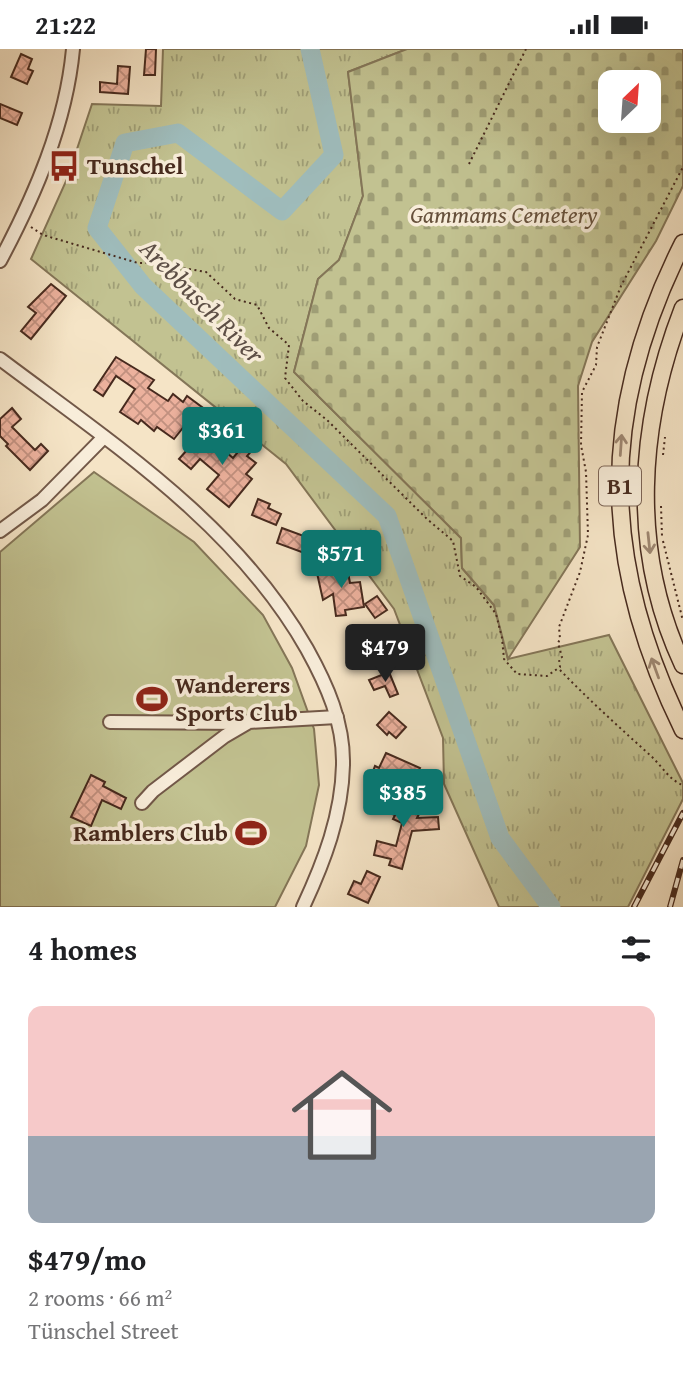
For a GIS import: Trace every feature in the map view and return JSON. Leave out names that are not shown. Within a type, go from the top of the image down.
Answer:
[{"type":"main road","name":"B1","points":[[683,243],[654,305],[634,371],[623,427],[620,498],[626,566],[633,602],[656,672],[683,730]]},
{"type":"main road","name":"B1","points":[[683,308],[673,334],[651,415],[645,464],[650,557],[659,599],[683,665]]},
{"type":"street","points":[[0,261],[21,221],[48,157],[61,112],[73,49]]},
{"type":"street","points":[[0,359],[104,437],[217,531],[261,582],[301,638],[327,687],[337,717],[343,763],[341,792],[325,858],[303,907]]},
{"type":"street","points":[[0,531],[42,499],[104,437]]},
{"type":"street","points":[[110,722],[249,722],[337,717]]},
{"type":"street","points":[[142,803],[153,791],[225,736],[249,722]]},
{"type":"path","points":[[469,164],[526,49]]},
{"type":"path","points":[[683,167],[621,286],[597,347],[596,365],[582,392],[581,445],[586,472],[588,535],[580,572],[559,627],[558,643],[562,657],[559,659],[559,669],[676,783],[683,785]]},
{"type":"path","points":[[21,221],[43,235],[74,243],[96,253],[138,263],[206,272],[235,299],[257,305],[269,328],[289,345],[285,378],[293,389],[453,541],[460,576],[476,587],[496,614],[504,659],[517,674],[547,676],[559,669]]},
{"type":"path","points":[[662,459],[665,435]]},
{"type":"path","points":[[661,496],[663,538],[683,621]]},
{"type":"green space","points":[[163,49],[407,49],[348,72],[363,196],[339,260],[318,279],[294,372],[461,538],[462,568],[494,605],[508,659],[609,635],[683,783],[683,799],[628,907],[499,907],[444,784],[443,738],[394,609],[286,464],[31,259],[67,179],[92,104],[161,106]]},
{"type":"green space","name":"Gammams Cemetery","points":[[407,49],[683,49],[683,186],[656,241],[592,342],[578,386],[580,547],[508,659],[494,605],[462,568],[461,538],[294,372],[318,279],[339,260],[363,196],[348,72]]},
{"type":"green space","name":"Wanderers Sports Club","points":[[94,472],[194,542],[263,615],[292,668],[314,729],[319,785],[306,846],[275,907],[0,907],[0,552]]},
{"type":"building","points":[[146,49],[156,49],[155,75],[144,75]]},
{"type":"building","points":[[21,54],[32,59],[28,69],[33,71],[27,84],[11,77]]},
{"type":"building","points":[[118,66],[130,67],[128,94],[100,92],[100,82],[117,84]]},
{"type":"building","points":[[0,104],[22,113],[17,125],[0,118]]},
{"type":"building","points":[[51,284],[66,296],[31,339],[21,331],[36,313],[28,307]]},
{"type":"building","points":[[116,357],[154,380],[148,388],[168,401],[173,394],[183,402],[187,396],[218,419],[208,433],[190,419],[174,439],[157,427],[154,431],[141,420],[138,424],[120,412],[135,389],[116,376],[103,396],[94,390]]},
{"type":"building","points":[[12,408],[21,419],[12,427],[35,450],[41,444],[48,451],[30,470],[6,446],[8,444],[0,436],[0,419]]},
{"type":"building","points":[[203,432],[233,458],[247,441],[254,448],[247,456],[256,463],[246,474],[252,479],[229,507],[207,489],[219,475],[200,459],[191,469],[179,459]]},
{"type":"building","points":[[258,499],[270,504],[268,508],[281,514],[276,525],[252,515]]},
{"type":"building","points":[[282,528],[312,539],[307,554],[277,543]]},
{"type":"building","points":[[347,567],[350,583],[360,582],[364,607],[345,610],[346,615],[336,616],[333,594],[323,600],[317,573]]},
{"type":"building","points":[[377,596],[387,610],[375,618],[365,604]]},
{"type":"building","points":[[354,634],[361,643],[378,640],[381,653],[367,655],[369,659],[358,661]]},
{"type":"building","points":[[389,672],[398,694],[390,697],[385,686],[374,690],[369,680]]},
{"type":"building","points":[[389,712],[406,727],[396,738],[389,732],[387,735],[377,725]]},
{"type":"building","points":[[386,753],[420,768],[414,781],[396,773],[392,783],[372,774],[375,766],[379,768]]},
{"type":"building","points":[[91,775],[105,782],[103,786],[126,798],[121,809],[102,800],[91,826],[71,817]]},
{"type":"building","points":[[382,797],[398,804],[400,798],[422,808],[417,818],[438,817],[439,829],[412,831],[402,869],[389,865],[391,859],[374,855],[377,841],[396,846],[402,823],[393,819],[395,815],[377,808]]},
{"type":"building","points":[[367,871],[380,877],[368,903],[348,894],[354,881],[361,884]]},
{"type":"waterway","name":"Arebbusch River","points":[[310,49],[334,155],[282,211],[178,133],[125,143],[97,228],[143,286],[387,516],[500,838],[551,907]]},
{"type":"railway","points":[[634,907],[683,813]]},
{"type":"railway","points":[[670,907],[683,860]]},
{"type":"place","name":"Tunschel","points":[[64,166]]},
{"type":"place","name":"Wanderers Sports Club","points":[[152,699]]},
{"type":"place","name":"Ramblers Club","points":[[251,833]]}]
